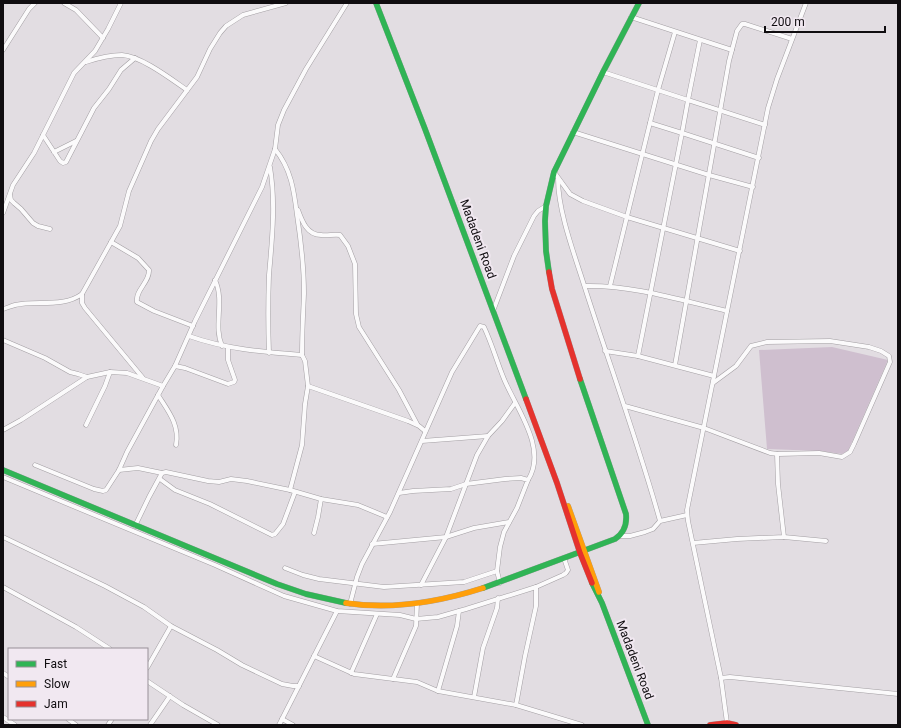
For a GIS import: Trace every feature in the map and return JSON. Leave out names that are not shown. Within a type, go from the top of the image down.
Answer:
[{"type":"street","points":[[3,50],[29,9],[35,3]]},
{"type":"street","points":[[64,3],[79,14],[103,38]]},
{"type":"street","points":[[3,213],[18,176],[34,153],[74,73],[85,62],[103,38],[121,3]]},
{"type":"street","points":[[3,309],[15,305],[65,302],[82,294],[120,226],[129,191],[151,140],[197,77],[210,49],[220,34],[226,26],[243,15],[286,3]]},
{"type":"street","points":[[35,465],[103,492],[120,470],[127,452],[175,366],[215,280],[262,187],[276,149],[278,125],[284,110],[306,69],[346,3]]},
{"type":"street","name":"Madadeni Road","points":[[376,3],[493,311],[557,483],[595,591],[602,603],[648,725]]},
{"type":"street","points":[[620,536],[626,523],[626,514],[587,400],[552,289],[546,251],[545,221],[546,206],[554,172],[639,3]]},
{"type":"street","points":[[727,723],[721,678],[687,515],[765,125],[775,86],[806,3]]},
{"type":"street","points":[[632,17],[732,50]]},
{"type":"street","points":[[675,365],[714,143],[737,31],[742,24],[750,25],[792,39]]},
{"type":"street","points":[[610,286],[658,90],[675,32]]},
{"type":"street","points":[[638,356],[677,165],[700,40]]},
{"type":"street","points":[[85,62],[108,56],[122,55],[135,58],[144,62],[187,90]]},
{"type":"street","points":[[43,135],[61,162],[66,162],[94,108],[119,73],[135,58]]},
{"type":"street","points":[[603,72],[765,125]]},
{"type":"street","points":[[650,123],[759,158]]},
{"type":"street","points":[[573,132],[709,175],[753,187]]},
{"type":"street","points":[[54,152],[76,141]]},
{"type":"street","points":[[160,479],[175,490],[210,504],[272,535],[277,532],[283,524],[302,445],[308,386],[305,361],[302,355],[302,248],[296,204],[288,168],[276,149]]},
{"type":"street","points":[[269,353],[269,277],[273,229],[270,167]]},
{"type":"street","points":[[554,172],[558,180],[573,196],[627,217],[740,251]]},
{"type":"street","points":[[558,180],[558,192],[562,209],[604,351],[625,406],[660,521]]},
{"type":"street","points":[[10,194],[11,200],[25,212],[33,223],[50,229]]},
{"type":"street","points":[[296,204],[305,226],[311,232],[319,235],[340,235],[348,246],[356,264],[356,314],[359,327],[396,384],[417,425]]},
{"type":"street","points":[[493,311],[514,256],[534,216],[538,211],[546,206]]},
{"type":"street","points":[[111,242],[133,254],[148,270],[148,278],[137,295],[137,302],[154,311],[193,326]]},
{"type":"street","points":[[215,280],[219,292],[219,335],[222,346]]},
{"type":"street","points":[[585,286],[610,286],[631,289],[728,311]]},
{"type":"street","points":[[82,294],[82,303],[85,308],[143,378]]},
{"type":"street","points":[[350,604],[354,584],[362,564],[399,494],[452,372],[480,326],[484,327],[489,337],[504,379],[527,425],[534,447],[535,465],[533,473],[528,480],[519,502],[506,526],[500,547],[497,571],[500,583]]},
{"type":"street","points":[[189,336],[222,346],[269,353],[302,355]]},
{"type":"street","points":[[3,340],[45,358],[70,372],[86,377]]},
{"type":"street","points":[[625,406],[704,428],[777,454],[819,453],[842,457],[850,452],[890,362],[889,356],[881,350],[830,341],[763,343],[751,346],[736,366],[713,382]]},
{"type":"street","points":[[175,366],[185,368],[228,384],[232,384],[235,380],[228,360],[228,347]]},
{"type":"street","points":[[604,351],[638,356],[714,376]]},
{"type":"street","points":[[86,425],[105,386],[110,372]]},
{"type":"street","points":[[3,430],[21,420],[86,377],[110,372],[127,373],[163,386]]},
{"type":"street","points":[[308,386],[417,425],[426,431]]},
{"type":"street","points":[[158,395],[176,425],[176,445]]},
{"type":"street","points":[[421,585],[446,537],[472,464],[488,436],[502,421],[515,403]]},
{"type":"street","points":[[422,441],[488,436]]},
{"type":"street","points":[[777,454],[778,484],[784,537]]},
{"type":"street","points":[[120,470],[138,468],[170,472],[215,482],[231,479],[242,480],[321,499],[358,505],[387,517]]},
{"type":"street","points":[[3,470],[284,596],[337,611],[400,615],[416,619],[438,617],[536,587],[566,573],[568,569],[564,558]]},
{"type":"street","points":[[135,526],[149,497],[160,479],[162,472]]},
{"type":"street","points":[[3,477],[107,517],[135,526],[291,590],[306,595],[350,604],[394,605],[417,604],[444,600],[500,583],[620,536],[630,536],[651,530],[660,521],[687,515]]},
{"type":"street","points":[[399,494],[413,491],[451,489],[466,484],[514,478],[528,480]]},
{"type":"street","points":[[314,533],[321,499]]},
{"type":"street","points":[[372,544],[446,537],[474,528],[509,522]]},
{"type":"street","points":[[3,537],[144,607],[171,626],[257,673],[282,684],[300,686]]},
{"type":"street","points":[[693,543],[784,537],[826,541]]},
{"type":"street","points":[[285,568],[312,577],[384,587],[464,582],[497,571]]},
{"type":"street","points":[[516,705],[536,606],[536,587]]},
{"type":"street","points":[[3,588],[68,622],[108,648]]},
{"type":"street","points":[[474,697],[483,648],[497,608],[498,598]]},
{"type":"street","points":[[393,679],[415,629],[417,604]]},
{"type":"street","points":[[279,725],[337,611]]},
{"type":"street","points":[[438,691],[457,626],[459,611]]},
{"type":"street","points":[[351,673],[377,614]]},
{"type":"street","points":[[148,666],[171,626]]},
{"type":"street","points":[[314,656],[351,673],[417,682],[438,691],[516,705],[582,725]]},
{"type":"street","points":[[721,678],[737,678],[898,694]]},
{"type":"street","points":[[148,682],[218,725]]},
{"type":"street","points":[[150,725],[170,696]]},
{"type":"street","points":[[282,719],[292,725]]},
{"type":"street","points":[[710,725],[727,723],[736,725]]},
{"type":"shaded area","points":[[832,347],[888,360],[848,451],[842,454],[820,451],[767,449],[759,350]]},
{"type":"traffic: fast","points":[[376,3],[526,399]]},
{"type":"traffic: fast","points":[[549,272],[546,251],[545,221],[546,206],[554,172],[639,3]]},
{"type":"traffic: fast","points":[[483,588],[615,539],[621,534],[624,528],[626,514],[580,379]]},
{"type":"traffic: fast","points":[[3,470],[277,584],[306,594],[346,603]]},
{"type":"traffic: fast","points":[[592,583],[602,603],[648,725]]},
{"type":"traffic: slow","points":[[568,506],[599,592]]},
{"type":"traffic: slow","points":[[346,603],[381,606],[398,605],[432,601],[483,588]]},
{"type":"traffic: jam","points":[[549,272],[552,289],[580,379]]},
{"type":"traffic: jam","points":[[526,399],[592,583]]},
{"type":"traffic: jam","points":[[710,725],[727,723],[736,725]]}]
